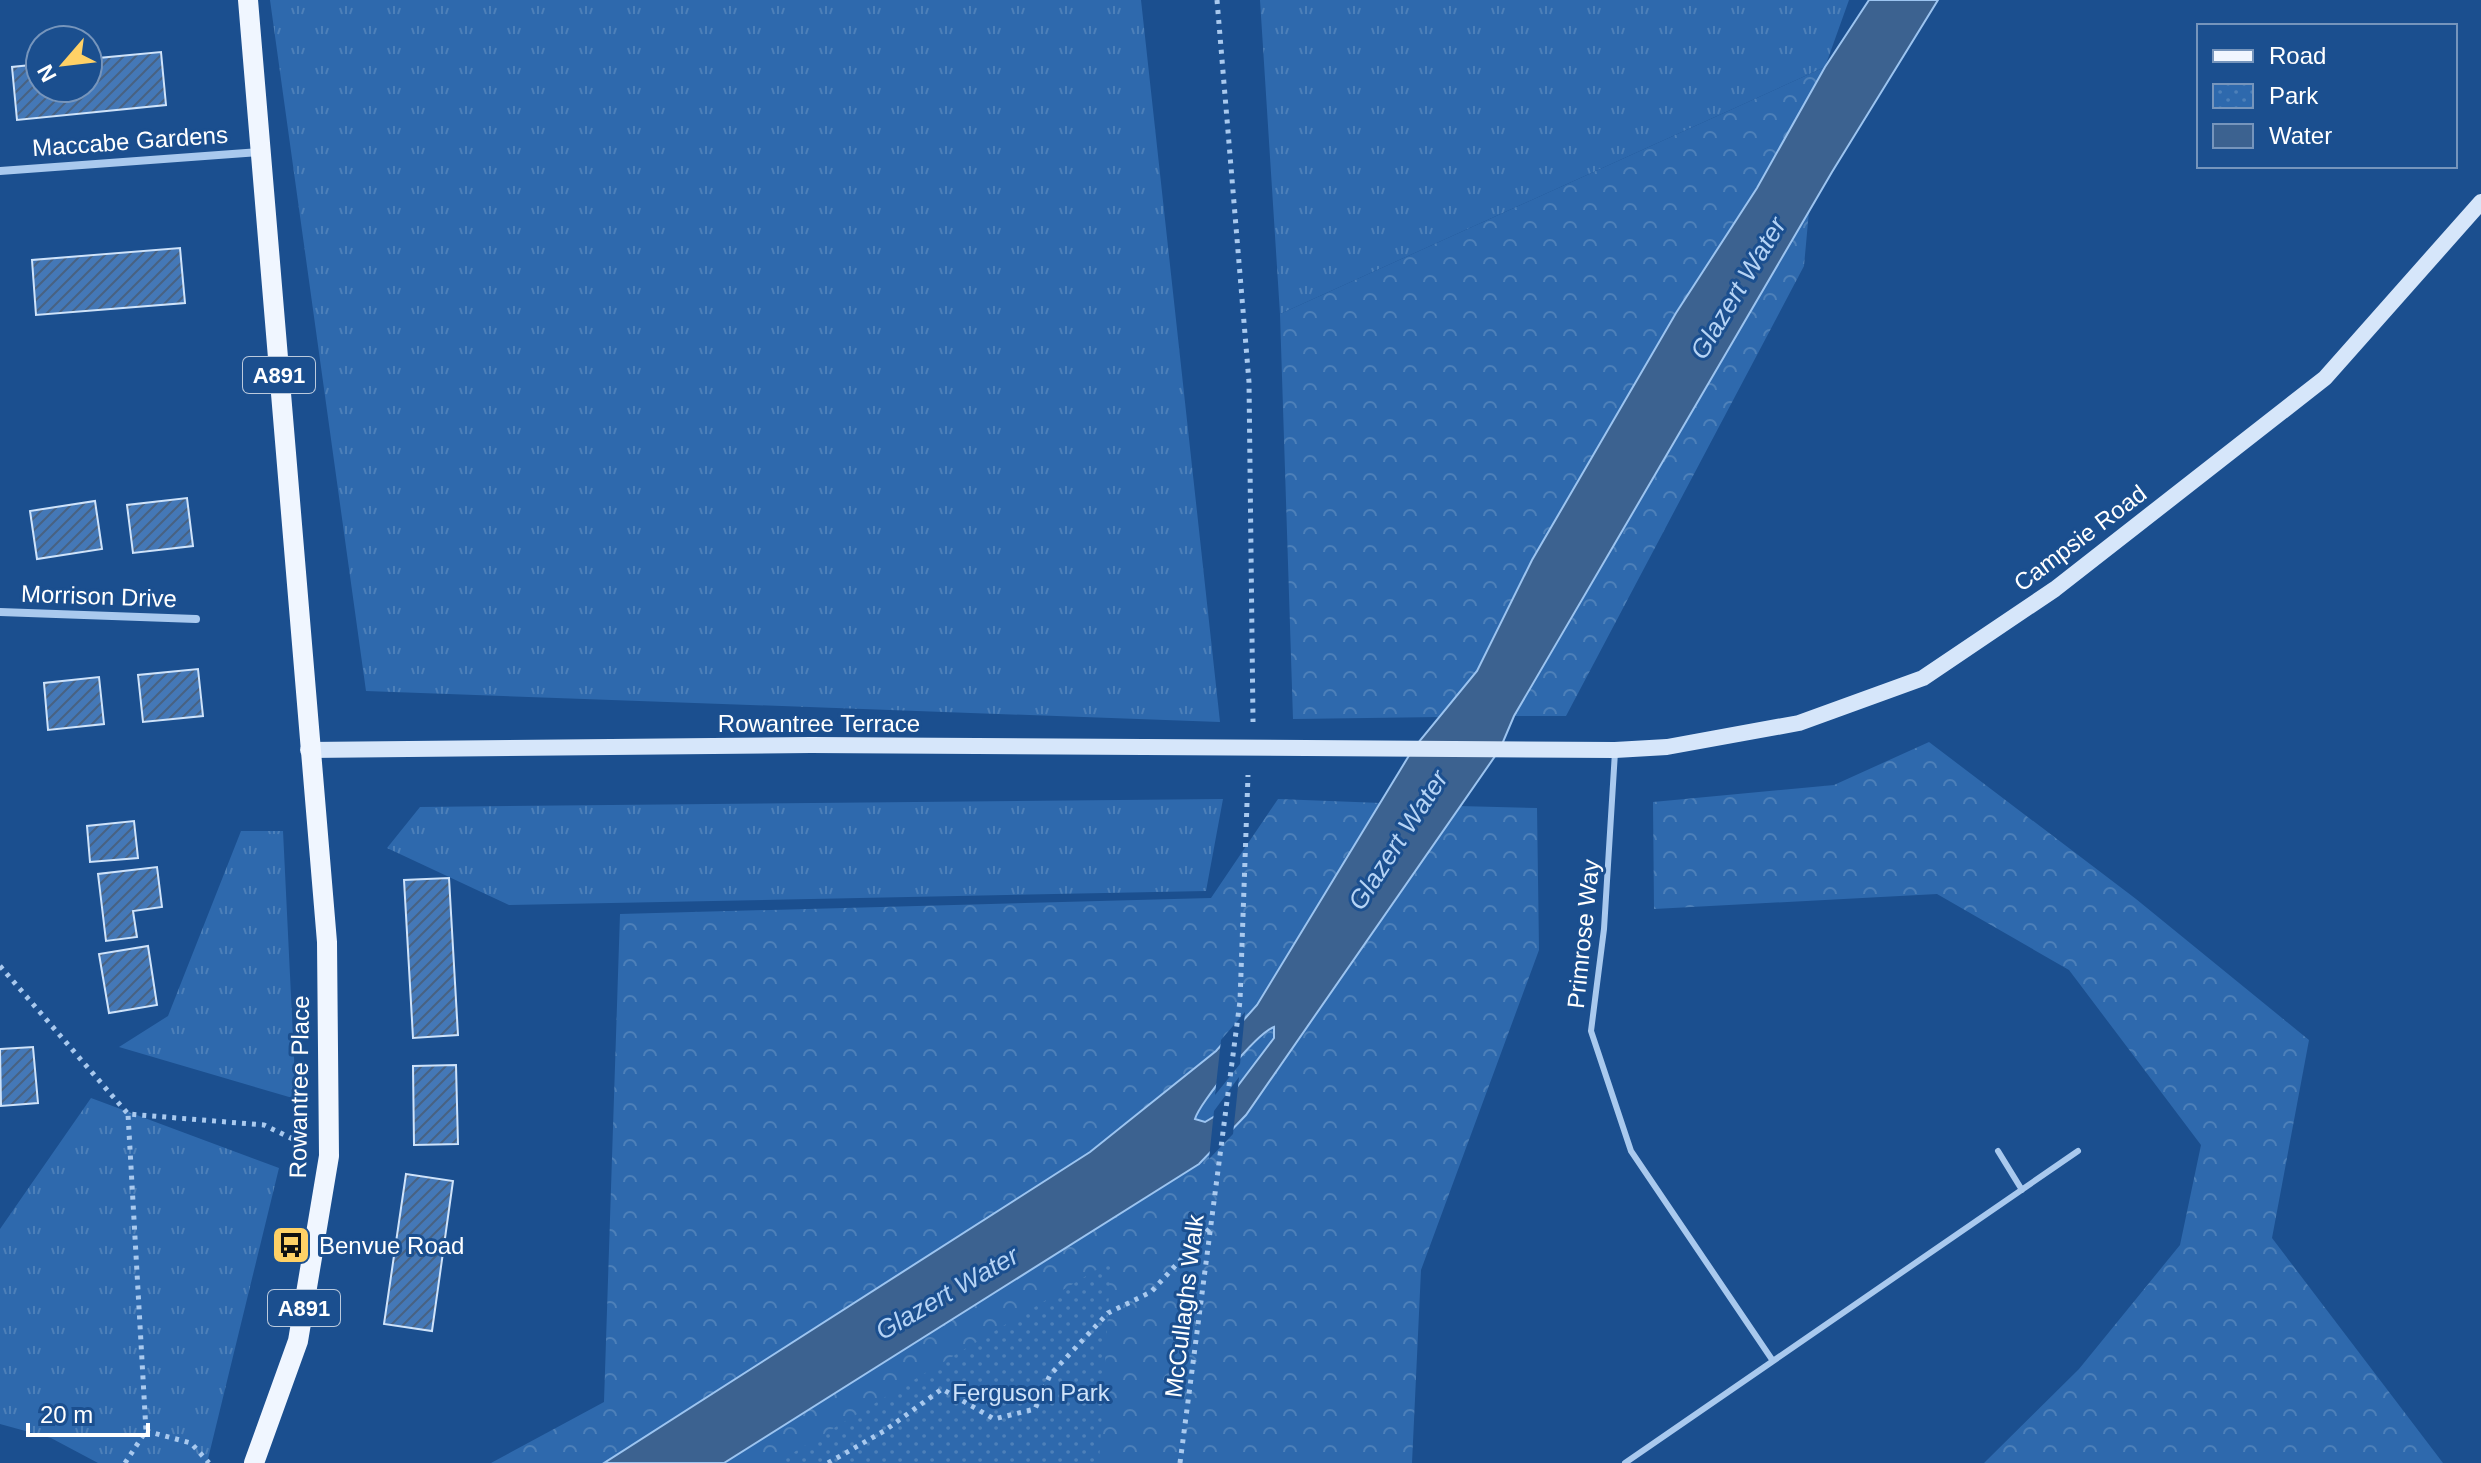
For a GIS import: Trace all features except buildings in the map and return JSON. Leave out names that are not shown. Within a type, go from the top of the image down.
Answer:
[{"type":"main road","name":"A891","points":[[248,0],[308,750]]},
{"type":"main road","name":"Campsie Road","points":[[1522,749],[1667,747],[1799,723],[1923,678],[2055,589],[2325,378],[2481,202]]},
{"type":"main road","name":"Rowantree Terrace","points":[[308,750],[811,745],[1253,750],[1522,749]]},
{"type":"main road","name":"Rowantree Place","points":[[254,1463],[298,1341],[329,1156],[327,942],[308,750]]},
{"type":"street","name":"Maccabe Gardens","points":[[0,171],[262,152]]},
{"type":"street","name":"Morrison Drive","points":[[0,612],[196,619]]},
{"type":"lane","name":"Primrose Way","points":[[1615,750],[1604,929],[1591,1031],[1631,1151],[1773,1361]]},
{"type":"lane","points":[[1998,1151],[2022,1190]]},
{"type":"lane","points":[[1625,1463],[2078,1151]]},
{"type":"path","name":"McCullaghs Walk","points":[[1180,1463],[1223,1154],[1240,1001],[1248,773],[1253,750],[1249,382],[1217,0]]},
{"type":"path","points":[[0,966],[128,1114],[146,1431],[125,1463]]},
{"type":"path","points":[[128,1114],[264,1125],[329,1156]]},
{"type":"path","points":[[828,1463],[884,1431],[942,1389],[994,1419],[1035,1409],[1050,1375],[1108,1313],[1151,1292],[1212,1226]]},
{"type":"path","points":[[146,1431],[191,1443],[209,1463]]},
{"type":"green space","points":[[270,0],[1141,0],[1220,722],[366,691]]},
{"type":"green space","points":[[1260,0],[1849,0],[1825,67],[1280,314]]},
{"type":"green space","points":[[1825,67],[1757,188],[1676,313],[1532,560],[1477,671],[1441,717],[1293,719],[1280,314]]},
{"type":"green space","points":[[1809,211],[1804,266],[1566,716],[1514,716]]},
{"type":"green space","points":[[1929,742],[2136,899],[2309,1040],[2272,1238],[2443,1463],[1984,1463],[2079,1369],[2180,1245],[2201,1145],[2069,970],[1937,894],[1654,909],[1653,802],[1834,785]]},
{"type":"green space","points":[[1223,799],[1206,891],[509,905],[387,848],[420,807]]},
{"type":"green space","points":[[1278,799],[1381,803],[1257,1005],[1216,1051],[1090,1152],[604,1463],[491,1463],[604,1402],[620,914],[1211,898]]},
{"type":"green space","points":[[1458,806],[1537,808],[1539,950],[1421,1270],[1412,1463],[724,1463],[1199,1163],[1246,1115]]},
{"type":"green space","points":[[241,831],[283,831],[296,1099],[119,1047],[168,1016]]},
{"type":"green space","points":[[1274,1027],[1274,1038],[1215,1116],[1205,1122],[1194,1119],[1230,1069]]},
{"type":"green space","points":[[91,1098],[279,1168],[207,1463],[98,1463],[51,1438],[0,1424],[0,1229]]},
{"type":"green space","name":"Ferguson Park","points":[[1111,1261],[1099,1463],[776,1463]]},
{"type":"water","name":"Glazert Water","points":[[1869,0],[1938,0],[1832,172],[1514,716],[1500,749],[1246,1115],[1199,1164],[724,1463],[604,1463],[1090,1152],[1216,1051],[1257,1005],[1413,749],[1477,671],[1532,560],[1676,313],[1757,188],[1825,67]],"holes":[[[1274,1027],[1274,1038],[1215,1116],[1205,1122],[1195,1119],[1217,1084],[1255,1042]]]},
{"type":"pier","points":[[1245,1012],[1240,1064],[1215,1095],[1221,1040]]},
{"type":"pier","points":[[1239,1077],[1233,1134],[1209,1159],[1214,1111]]},
{"type":"place","name":"Benvue Road","points":[[291,1245]]}]
